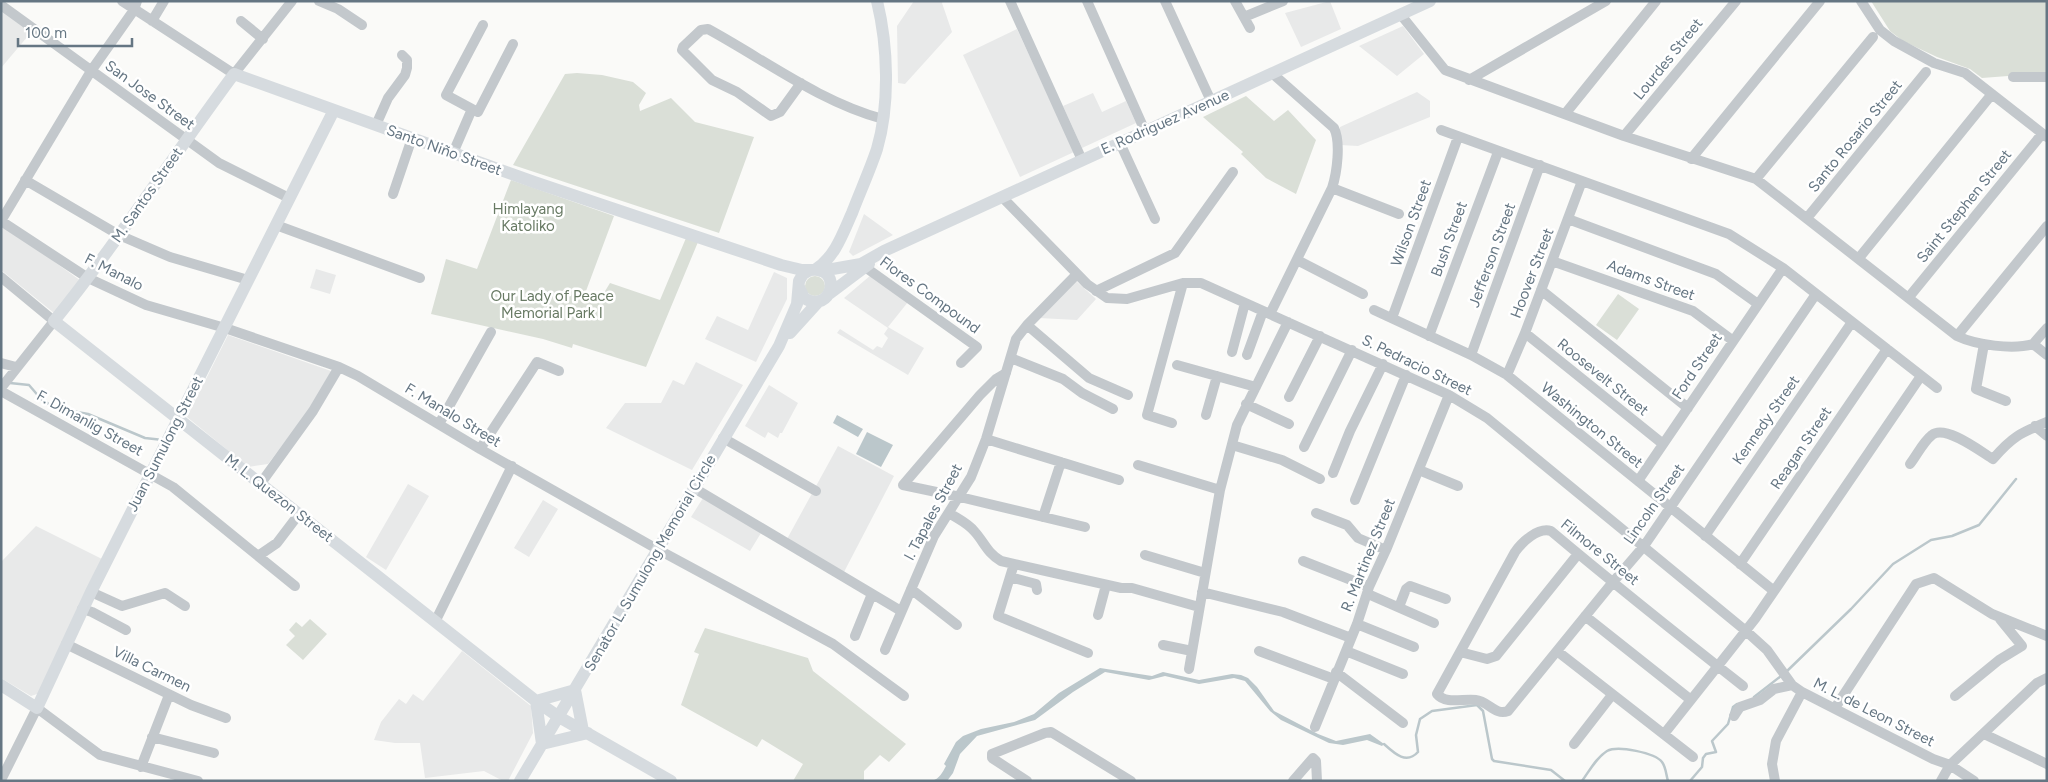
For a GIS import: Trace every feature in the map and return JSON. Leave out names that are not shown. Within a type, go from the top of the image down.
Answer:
[{"type":"main road","points":[[822,272],[831,285],[824,298],[811,301],[804,298],[799,286],[801,278],[822,272],[846,226],[876,149],[885,106],[885,44],[877,1]]},
{"type":"main road","name":"E. Rodriguez Avenue","points":[[822,272],[861,264],[900,243],[1401,15],[1417,4],[1430,1]]},
{"type":"main road","name":"Santo Niño Street","points":[[234,74],[534,182],[781,265],[822,272]]},
{"type":"main road","name":"M. Santos Street","points":[[54,321],[88,278],[234,74]]},
{"type":"main road","name":"Juan Sumulong Street","points":[[37,708],[82,610],[150,473],[334,110]]},
{"type":"main road","points":[[822,272],[846,226]]},
{"type":"main road","name":"E. Rodriguez Avenue","points":[[824,298],[900,243]]},
{"type":"main road","name":"Santo Niño Street","points":[[781,265],[793,276],[799,286]]},
{"type":"main road","name":"Senator L. Sumulong Memorial Circle","points":[[520,781],[779,346],[795,312],[799,286]]},
{"type":"main road","name":"Senator L. Sumulong Memorial Circle","points":[[779,346],[802,318],[824,298]]},
{"type":"main road","name":"M. L. Quezon Street","points":[[54,321],[536,701],[558,717],[671,781]]},
{"type":"main road","points":[[1,685],[37,708]]},
{"type":"main road","points":[[575,690],[585,732],[542,744],[536,701],[575,690]]},
{"type":"street","name":"Santo Niño Street","points":[[122,1],[136,6],[152,21],[234,74]]},
{"type":"street","points":[[152,21],[164,1]]},
{"type":"street","name":"M. Santos Street","points":[[234,74],[292,1]]},
{"type":"street","points":[[319,1],[338,9],[362,25]]},
{"type":"street","points":[[1010,1],[1082,160]]},
{"type":"street","points":[[1087,1],[1145,131]]},
{"type":"street","points":[[1165,1],[1211,101]]},
{"type":"street","points":[[1235,1],[1250,28]]},
{"type":"street","points":[[1244,17],[1283,1]]},
{"type":"street","points":[[1469,80],[1606,1]]},
{"type":"street","points":[[1565,114],[1656,1]]},
{"type":"street","name":"Lourdes Street","points":[[1624,136],[1736,1]]},
{"type":"street","points":[[1691,159],[1820,1]]},
{"type":"street","points":[[1861,1],[1880,30],[1894,41],[1934,63],[1965,73],[2045,136]]},
{"type":"street","name":"San Jose Street","points":[[1,5],[219,163],[289,198]]},
{"type":"street","points":[[1,221],[91,71],[136,6]]},
{"type":"street","points":[[1401,15],[1445,70],[1624,136],[1756,179],[1957,336],[1971,342],[2025,347],[2033,344],[2047,328]]},
{"type":"street","points":[[241,21],[262,39]]},
{"type":"street","points":[[483,24],[446,95],[478,112],[513,44]]},
{"type":"street","points":[[801,83],[780,112],[771,116],[737,92],[712,80],[682,50],[701,30],[708,29],[801,83],[863,113],[883,118]]},
{"type":"street","points":[[1756,179],[1873,37]]},
{"type":"street","points":[[376,125],[388,98],[407,71],[407,60],[402,55]]},
{"type":"street","name":"Santo Rosario Street","points":[[1807,218],[1926,72]]},
{"type":"street","points":[[1247,355],[1267,312],[1296,260],[1332,188],[1337,156],[1336,132],[1334,128],[1273,74]]},
{"type":"street","points":[[2013,77],[2047,78]]},
{"type":"street","points":[[1859,258],[1992,94]]},
{"type":"street","points":[[453,153],[472,110]]},
{"type":"street","points":[[1441,130],[1729,234],[1782,268],[1937,388]]},
{"type":"street","name":"Saint Stephen Street","points":[[1909,297],[2045,136]]},
{"type":"street","name":"Wilson Street","points":[[1392,318],[1458,137]]},
{"type":"street","points":[[393,194],[412,138]]},
{"type":"street","points":[[1120,143],[1154,220]]},
{"type":"street","name":"Bush Street","points":[[1429,336],[1498,152]]},
{"type":"street","name":"Jefferson Street","points":[[1471,355],[1540,165]]},
{"type":"street","points":[[1096,291],[1175,253],[1233,172]]},
{"type":"street","points":[[25,180],[119,235],[170,257],[248,280]]},
{"type":"street","name":"Hoover Street","points":[[1507,375],[1525,334],[1582,181]]},
{"type":"street","points":[[1332,188],[1399,214]]},
{"type":"street","name":"S. Pedracio Street","points":[[1002,197],[1077,274],[1107,298],[1127,299],[1183,283],[1201,283],[1449,395],[1487,418],[1746,631],[1767,650],[1780,670]]},
{"type":"street","points":[[1568,219],[1716,274],[1758,304]]},
{"type":"street","name":"F. Manalo","points":[[1,221],[88,278],[146,305],[225,328]]},
{"type":"street","points":[[276,225],[420,278]]},
{"type":"street","points":[[1957,336],[2047,226]]},
{"type":"street","points":[[1296,260],[1363,294]]},
{"type":"street","name":"Adams Street","points":[[1552,261],[1693,311],[1732,340]]},
{"type":"street","name":"Flores Compound","points":[[866,266],[977,348],[961,363]]},
{"type":"street","name":"Ford Street","points":[[1638,481],[1782,268]]},
{"type":"street","name":"I. Tapales Street","points":[[885,650],[934,536],[971,477],[986,439],[1016,339],[1027,325],[1077,274]]},
{"type":"street","name":"M. L. Quezon Street","points":[[1,277],[54,321]]},
{"type":"street","points":[[1172,422],[1146,415],[1183,283]]},
{"type":"street","points":[[1541,290],[1688,408]]},
{"type":"street","name":"Lincoln Street","points":[[1440,689],[1438,694],[1443,699],[1478,700],[1497,711],[1508,711],[1644,546],[1816,294]]},
{"type":"street","points":[[1232,352],[1245,303]]},
{"type":"street","name":"Washington Street","points":[[1374,310],[1471,355],[1507,375],[1774,591]]},
{"type":"street","name":"M. Santos Street","points":[[1,389],[16,367],[54,321]]},
{"type":"street","points":[[1189,669],[1220,490],[1237,425],[1288,322]]},
{"type":"street","name":"Kennedy Street","points":[[1705,536],[1852,322]]},
{"type":"street","points":[[1027,325],[1089,378],[1128,394]]},
{"type":"street","name":"F. Manalo Street","points":[[225,328],[339,367],[358,376],[480,449],[657,549],[833,644],[904,696]]},
{"type":"street","points":[[439,424],[491,332]]},
{"type":"street","name":"Roosevelt Street","points":[[1525,334],[1663,444]]},
{"type":"street","points":[[1289,397],[1320,336]]},
{"type":"street","points":[[1984,344],[1976,389],[2006,401]]},
{"type":"street","points":[[2033,344],[2047,355]]},
{"type":"street","name":"Reagan Street","points":[[1740,564],[1887,349]]},
{"type":"street","points":[[1304,447],[1352,350]]},
{"type":"street","points":[[1011,358],[1063,379],[1082,393],[1113,409]]},
{"type":"street","points":[[480,449],[538,362],[559,371]]},
{"type":"street","points":[[1,363],[16,367]]},
{"type":"street","points":[[1333,474],[1350,431],[1383,364]]},
{"type":"street","points":[[1176,365],[1256,387]]},
{"type":"street","points":[[260,484],[312,411],[339,367]]},
{"type":"street","points":[[1006,374],[996,378],[980,395],[904,485],[1085,527]]},
{"type":"street","points":[[1355,500],[1406,375]]},
{"type":"street","points":[[1206,415],[1217,376]]},
{"type":"street","points":[[1664,734],[1746,631],[1921,376]]},
{"type":"street","name":"F. Dimanlig Street","points":[[1,389],[173,487],[295,586]]},
{"type":"street","name":"R. Martinez Street","points":[[1315,727],[1449,395]]},
{"type":"street","points":[[1246,404],[1289,424]]},
{"type":"street","points":[[1910,464],[1933,434],[1941,432],[1951,434],[1992,459],[2015,436],[2047,422]]},
{"type":"street","points":[[2035,426],[2047,436]]},
{"type":"street","points":[[723,438],[816,491]]},
{"type":"street","points":[[986,439],[1119,480]]},
{"type":"street","points":[[1232,445],[1282,460],[1320,479]]},
{"type":"street","points":[[1043,517],[1060,462]]},
{"type":"street","points":[[1138,465],[1220,490]]},
{"type":"street","points":[[435,622],[512,466]]},
{"type":"street","points":[[1419,470],[1458,486]]},
{"type":"street","points":[[694,488],[901,611]]},
{"type":"street","points":[[949,513],[976,532],[993,557],[1001,561],[1132,588],[1199,607]]},
{"type":"street","points":[[1316,513],[1347,525],[1358,538],[1386,550]]},
{"type":"street","points":[[258,556],[277,543],[299,514]]},
{"type":"street","name":"Filmore Street","points":[[1440,689],[1515,552],[1521,544],[1540,530],[1547,530],[1743,686]]},
{"type":"street","points":[[1460,652],[1487,659],[1496,656],[1578,554]]},
{"type":"street","points":[[1145,555],[1205,573]]},
{"type":"street","points":[[1303,561],[1434,623]]},
{"type":"street","points":[[1014,564],[998,616],[1088,653]]},
{"type":"street","points":[[1010,577],[1036,584],[1037,590]]},
{"type":"street","points":[[1834,708],[1916,584],[1934,578],[1999,618],[2047,636]]},
{"type":"street","points":[[1098,616],[1106,584]]},
{"type":"street","points":[[1399,607],[1406,589],[1410,586],[1446,599]]},
{"type":"street","points":[[911,588],[957,625]]},
{"type":"street","points":[[91,592],[122,606],[165,593],[185,606]]},
{"type":"street","points":[[1202,592],[1283,612],[1351,638]]},
{"type":"street","points":[[855,636],[872,594]]},
{"type":"street","points":[[82,610],[92,612],[126,630]]},
{"type":"street","points":[[1585,616],[1691,700]]},
{"type":"street","points":[[1955,696],[1998,660],[2022,646],[1999,618]]},
{"type":"street","points":[[1357,624],[1414,647]]},
{"type":"street","name":"Villa Carmen","points":[[66,644],[169,695],[226,718]]},
{"type":"street","points":[[1163,645],[1192,651]]},
{"type":"street","points":[[1259,651],[1335,676],[1402,722]]},
{"type":"street","points":[[1346,651],[1403,674]]},
{"type":"street","points":[[1558,651],[1693,757]]},
{"type":"street","name":"M. L. de Leon Street","points":[[1780,670],[1790,683],[1802,692],[1933,759],[1950,765],[1974,781]]},
{"type":"street","points":[[1941,781],[1950,765],[2037,683],[2047,678]]},
{"type":"street","points":[[1734,716],[1740,707],[1760,700],[1774,689],[1790,683]]},
{"type":"street","points":[[1775,781],[1772,764],[1776,741],[1802,692]]},
{"type":"street","points":[[141,767],[169,695]]},
{"type":"street","points":[[1574,744],[1612,695]]},
{"type":"street","points":[[37,708],[100,755],[198,781]]},
{"type":"street","name":"Juan Sumulong Street","points":[[1,780],[37,708]]},
{"type":"street","points":[[1027,781],[997,762],[992,758],[992,754],[1051,732],[1131,781]]},
{"type":"street","points":[[1984,734],[2047,764]]},
{"type":"street","points":[[152,737],[214,753]]},
{"type":"street","points":[[1293,781],[1313,758],[1316,761],[1318,781]]},
{"type":"shaded area","points":[[914,1],[943,1],[942,3],[952,32],[905,84],[898,83],[897,26]]},
{"type":"shaded area","points":[[1330,1],[1341,29],[1301,47],[1285,13]]},
{"type":"shaded area","points":[[1,7],[33,30],[1,68]]},
{"type":"shaded area","points":[[1403,26],[1424,54],[1397,76],[1359,46]]},
{"type":"shaded area","points":[[1017,29],[1074,152],[1020,177],[963,55]]},
{"type":"shaded area","points":[[1417,92],[1430,101],[1430,117],[1358,146],[1340,145],[1340,127]]},
{"type":"shaded area","points":[[1093,93],[1102,112],[1126,101],[1136,123],[1082,148],[1063,106]]},
{"type":"shaded area","points":[[864,214],[893,235],[853,256],[849,252]]},
{"type":"shaded area","points":[[2,224],[81,281],[54,313],[1,270]]},
{"type":"shaded area","points":[[316,269],[336,275],[330,294],[310,288]]},
{"type":"shaded area","points":[[774,272],[787,278],[787,299],[756,362],[705,339],[717,316],[748,330]]},
{"type":"shaded area","points":[[871,275],[908,302],[888,327],[924,348],[908,375],[837,333],[840,329],[873,350],[877,346],[882,348],[888,338],[884,334],[888,328],[844,298]]},
{"type":"shaded area","points":[[1076,281],[1096,299],[1077,320],[1039,318]]},
{"type":"shaded area","points":[[228,335],[331,371],[309,410],[268,464],[248,467],[187,417]]},
{"type":"shaded area","points":[[696,362],[743,385],[692,470],[606,428],[625,403],[661,403],[673,380],[684,385]]},
{"type":"shaded area","points":[[769,385],[798,403],[778,438],[768,432],[765,438],[745,426]]},
{"type":"shaded area","points":[[837,415],[863,429],[858,437],[833,423]]},
{"type":"shaded area","points":[[867,432],[893,445],[881,467],[856,454]]},
{"type":"shaded area","points":[[838,446],[894,476],[844,572],[787,539]]},
{"type":"shaded area","points":[[408,484],[429,496],[386,570],[366,557]]},
{"type":"shaded area","points":[[703,498],[761,533],[750,551],[691,517]]},
{"type":"shaded area","points":[[543,500],[558,509],[529,557],[514,548]]},
{"type":"shaded area","points":[[36,526],[104,560],[40,693],[31,696],[1,678],[1,562]]},
{"type":"shaded area","points":[[462,651],[531,706],[533,733],[508,781],[503,781],[484,771],[425,778],[420,743],[395,743],[374,740],[381,722],[399,699],[406,704],[413,694],[423,701]]},
{"type":"shaded area","points":[[1100,668],[1152,676],[1163,672],[1199,680],[1232,674],[1241,675],[1248,678],[1257,687],[1274,711],[1318,734],[1336,741],[1370,734],[1384,744],[1382,746],[1367,740],[1343,745],[1329,743],[1281,720],[1270,711],[1245,681],[1234,678],[1199,684],[1165,676],[1149,680],[1105,672],[1073,692],[1035,720],[977,736],[960,754],[953,773],[947,781],[932,781],[942,773],[946,766],[944,764],[956,742],[963,736],[981,729],[1014,722],[1034,714],[1059,693]]},
{"type":"green space","points":[[1871,1],[2047,1],[2047,73],[1982,78],[1970,69],[1937,57],[1903,41],[1890,31]]},
{"type":"green space","points":[[565,74],[602,75],[633,82],[646,93],[639,105],[640,111],[671,98],[695,122],[754,137],[719,233],[513,165]]},
{"type":"green space","points":[[1246,96],[1274,121],[1288,110],[1316,140],[1296,194],[1266,178],[1241,154],[1243,152],[1203,117]]},
{"type":"green space","name":"Our Lady of Peace Memorial Park I","points":[[511,180],[614,216],[586,291],[602,296],[610,283],[660,300],[686,238],[698,242],[646,367],[573,344],[572,348],[543,339],[431,314],[446,259],[477,269]]},
{"type":"green space","points":[[811,276],[819,276],[825,282],[825,290],[819,296],[811,296],[805,290],[805,282]]},
{"type":"green space","points":[[1618,294],[1639,309],[1617,340],[1596,325]]},
{"type":"green space","points":[[310,619],[327,634],[303,660],[286,645],[295,636],[289,630],[296,622],[302,627]]},
{"type":"green space","points":[[705,628],[808,658],[813,671],[906,744],[889,762],[880,755],[864,771],[864,781],[793,781],[803,764],[762,739],[757,747],[681,705],[699,654],[694,652]]},
{"type":"waterway","points":[[10,383],[29,385],[41,399],[55,408],[88,414],[145,438],[163,440]]},
{"type":"waterway","points":[[1785,673],[1851,609],[1893,564],[1931,540],[1952,536],[1979,525],[2016,479]]},
{"type":"waterway","points":[[1754,697],[1781,676]]},
{"type":"waterway","points":[[1690,781],[1702,767],[1703,758],[1706,754],[1716,752],[1712,741],[1728,724],[1733,707],[1737,704]]},
{"type":"waterway","points":[[1384,744],[1400,756],[1405,758],[1414,756],[1418,752],[1416,735],[1420,719],[1432,711],[1477,705],[1483,711],[1492,759],[1494,761],[1551,770],[1565,781]]},
{"type":"waterway","points":[[1582,781],[1593,764],[1603,754],[1612,749],[1627,749],[1658,759],[1664,766],[1668,781]]},
{"type":"park label","name":"Himlayang Katoliko","points":[[528,218]]}]
